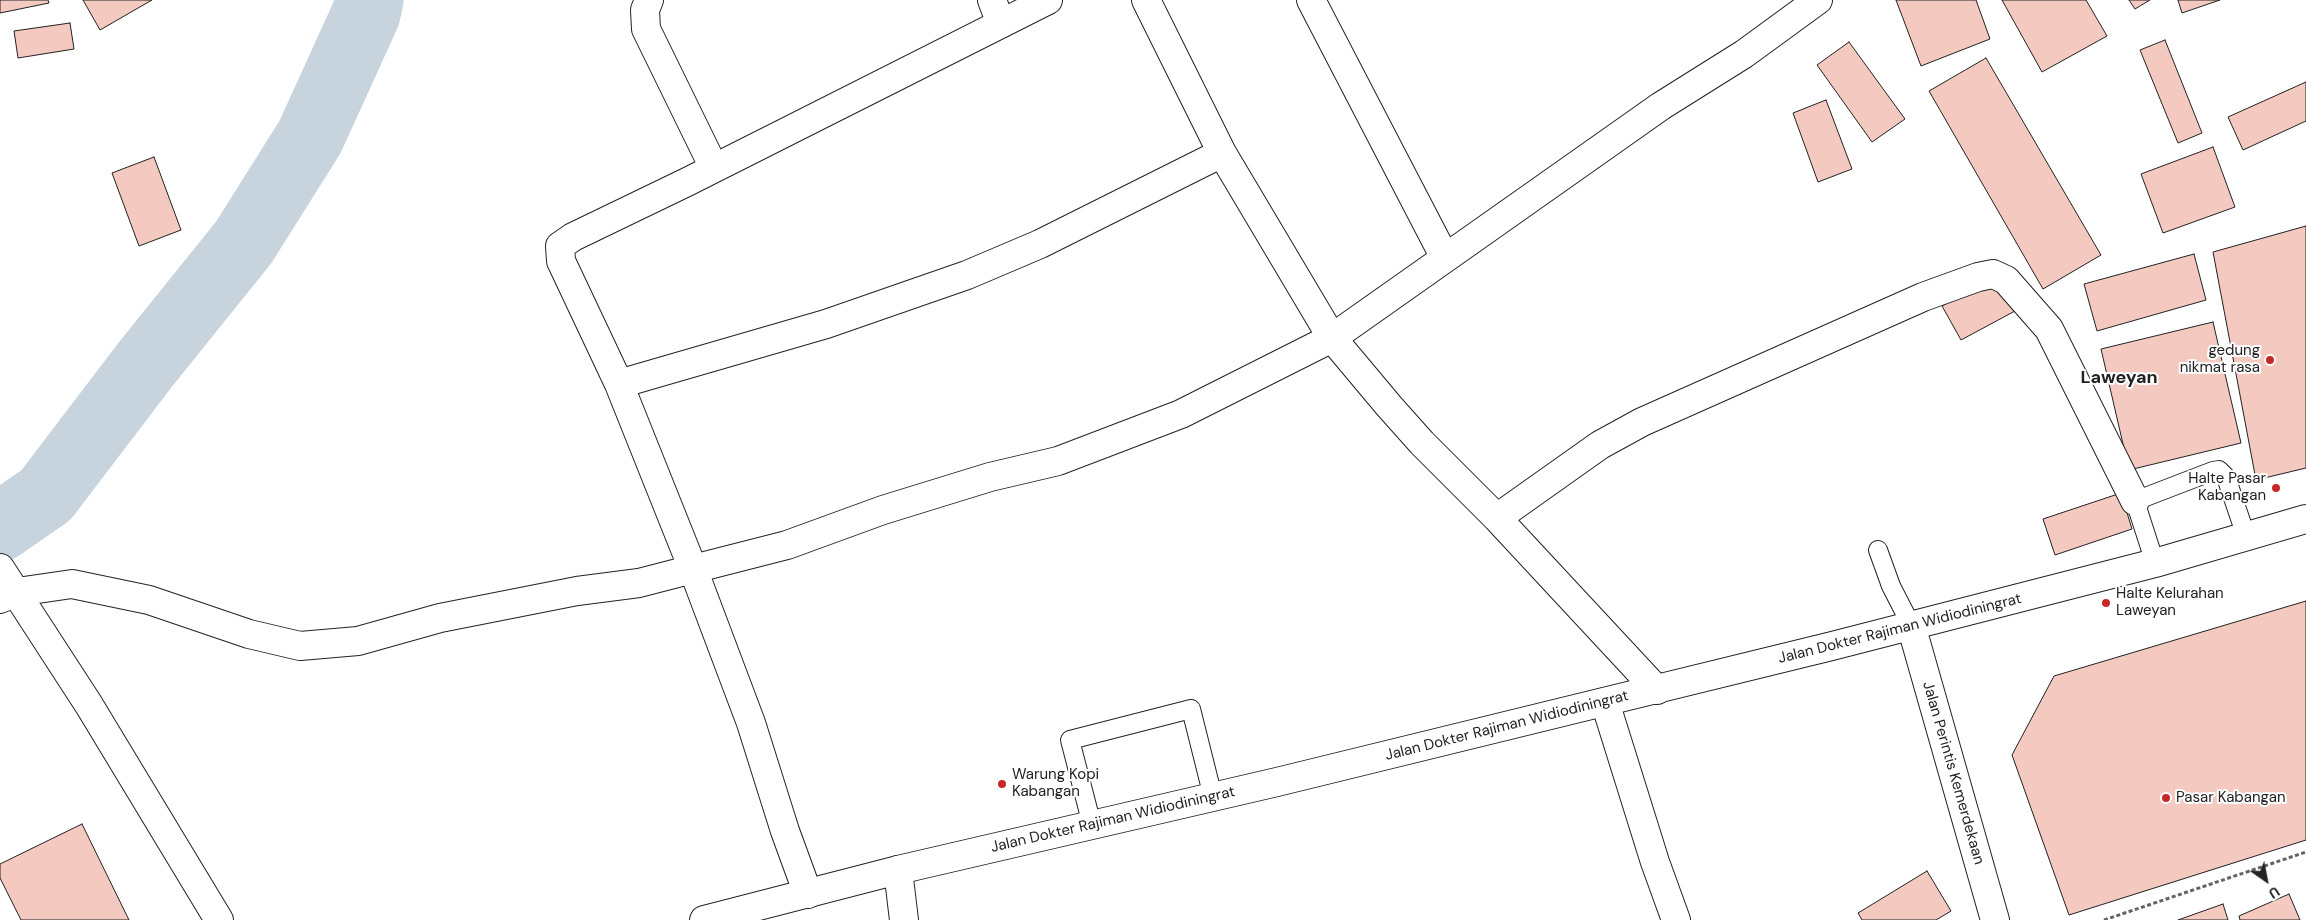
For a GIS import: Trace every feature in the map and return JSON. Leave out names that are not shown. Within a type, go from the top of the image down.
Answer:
[{"type":"street","points":[[649,0],[645,10],[646,29],[714,168]]},
{"type":"street","points":[[808,894],[785,831],[751,723],[693,569],[619,384],[561,260],[560,246],[573,237],[714,168],[996,12],[1048,0]]},
{"type":"street","points":[[1146,0],[1222,153],[1332,338],[1389,406],[1497,518],[1657,690]]},
{"type":"street","points":[[8,595],[72,584],[149,600],[249,634],[300,646],[358,641],[440,618],[577,591],[639,583],[786,545],[883,510],[990,478],[1058,461],[1115,441],[1181,414],[1332,338],[1661,106],[1744,54],[1818,0]]},
{"type":"street","points":[[1313,1],[1445,258]]},
{"type":"street","points":[[619,384],[826,324],[967,275],[1040,244],[1222,153]]},
{"type":"street","points":[[1497,518],[1548,480],[1600,445],[1642,422],[1924,297],[1978,277],[1993,274],[2006,280],[2049,329],[2135,501]]},
{"type":"street","name":"Jalan Dokter Rajiman Widiodiningrat","points":[[704,920],[898,870],[1213,797],[1657,690],[2155,563],[2306,519]]},
{"type":"street","points":[[0,568],[8,595],[89,706],[219,920]]},
{"type":"street","name":"Jalan Perintis Kemerdekaan","points":[[1910,625],[1995,920]]},
{"type":"street","points":[[1605,702],[1655,862],[1676,920]]},
{"type":"street","points":[[898,870],[904,920]]},
{"type":"lane","points":[[2155,563],[2135,501],[2219,470],[2226,477],[2246,536]]},
{"type":"lane","points":[[1878,550],[1891,586],[1910,625]]},
{"type":"lane","points":[[1092,825],[1070,740],[1190,708],[1213,797]]},
{"type":"path","points":[[2104,920],[2306,852]]},
{"type":"building","points":[[0,0],[48,0],[49,3],[0,13]]},
{"type":"building","points":[[83,0],[152,0],[100,30]]},
{"type":"building","points":[[1896,0],[1976,0],[1990,39],[1921,66]]},
{"type":"building","points":[[2002,0],[2086,0],[2107,36],[2042,72]]},
{"type":"building","points":[[2129,0],[2150,0],[2135,9]]},
{"type":"building","points":[[2178,0],[2220,0],[2182,13]]},
{"type":"building","points":[[70,23],[74,49],[18,58],[14,31]]},
{"type":"building","points":[[2165,40],[2202,133],[2178,143],[2140,50]]},
{"type":"building","points":[[1849,42],[1905,119],[1872,142],[1817,65]]},
{"type":"building","points":[[1986,58],[2101,255],[2043,289],[1929,91]]},
{"type":"building","points":[[2306,82],[2306,121],[2243,150],[2228,117]]},
{"type":"building","points":[[1826,100],[1852,169],[1818,182],[1793,113]]},
{"type":"building","points":[[2213,147],[2235,207],[2163,233],[2141,174]]},
{"type":"building","points":[[154,157],[181,230],[139,246],[112,173]]},
{"type":"building","name":"gedung nikmat rasa","points":[[2306,226],[2306,468],[2256,480],[2213,252]]},
{"type":"building","points":[[2194,254],[2206,300],[2097,331],[2084,284]]},
{"type":"building","points":[[1997,277],[2015,311],[1961,340],[1942,306]]},
{"type":"building","points":[[2213,322],[2241,443],[2129,470],[2101,349]]},
{"type":"building","points":[[2121,493],[2132,529],[2055,555],[2043,519]]},
{"type":"building","name":"Pasar Kabangan","points":[[2306,601],[2306,840],[2069,915],[2012,755],[2054,676]]},
{"type":"building","points":[[82,824],[129,920],[21,920],[0,878],[0,864]]},
{"type":"building","points":[[1927,871],[1951,911],[1936,920],[1862,920],[1858,913]]},
{"type":"building","points":[[2289,894],[2300,920],[2240,920],[2239,916]]},
{"type":"building","points":[[2223,904],[2228,920],[2178,920]]},
{"type":"waterway","points":[[0,527],[46,495],[145,365],[244,242],[310,137],[366,14],[369,0]]},
{"type":"place","name":"gedung nikmat rasa","points":[[2270,360]]},
{"type":"place","name":"Halte Pasar Kabangan","points":[[2276,488]]},
{"type":"place","name":"Halte Kelurahan Laweyan","points":[[2106,603]]},
{"type":"place","name":"Warung Kopi Kabangan","points":[[1002,784]]},
{"type":"place","name":"Pasar Kabangan","points":[[2166,798]]},
{"type":"district","name":"Laweyan","points":[[2119,378]]}]
